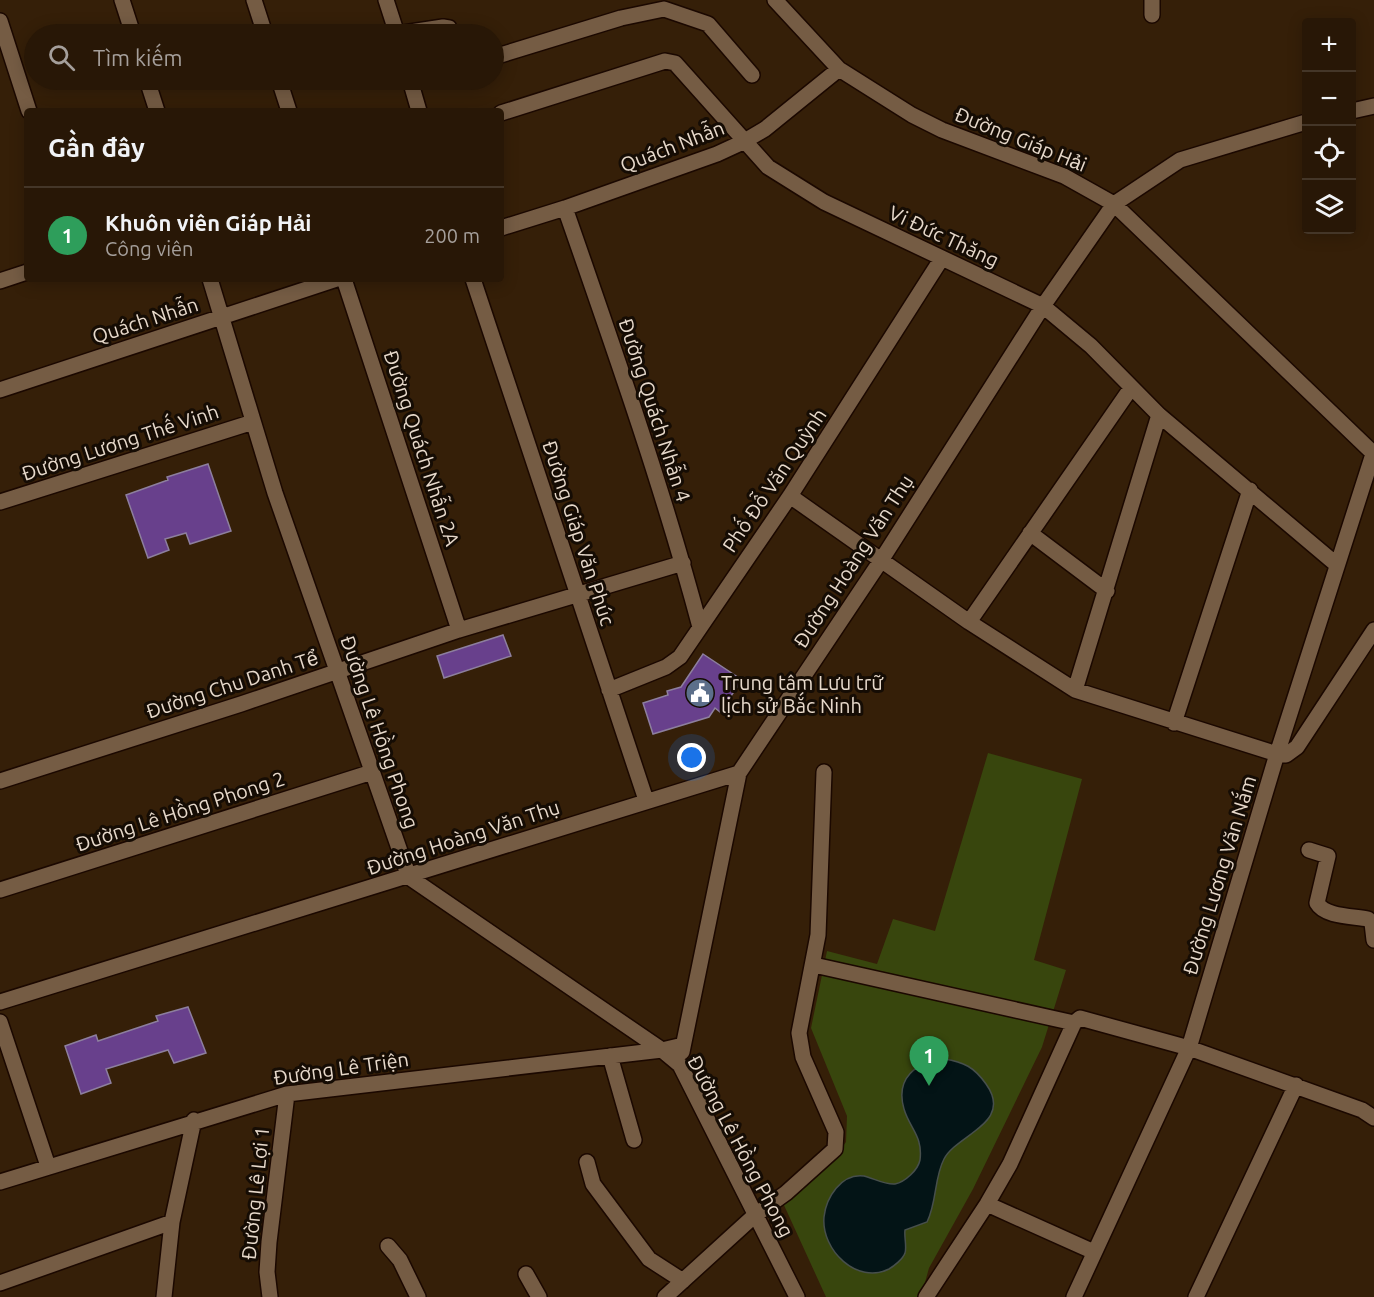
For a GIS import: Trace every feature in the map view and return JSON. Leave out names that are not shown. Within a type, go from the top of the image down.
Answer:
[{"type":"street","points":[[122,0],[130,24]]},
{"type":"street","points":[[254,0],[262,24]]},
{"type":"street","points":[[386,0],[394,24]]},
{"type":"street","name":"Đường Giáp Hải","points":[[775,0],[839,69],[912,115],[942,130],[1064,176],[1114,204],[1374,454]]},
{"type":"street","points":[[504,54],[621,18],[664,9],[708,24],[752,75]]},
{"type":"street","points":[[0,21],[28,108]]},
{"type":"street","name":"Vi Đức Thăng","points":[[504,111],[671,61],[679,66],[743,142],[768,167],[824,202],[1043,306],[1092,346],[1159,415],[1337,565]]},
{"type":"street","name":"Quách Nhẫn","points":[[504,227],[717,154],[743,142],[765,129],[839,69]]},
{"type":"street","points":[[150,90],[156,108]]},
{"type":"street","points":[[282,90],[288,108]]},
{"type":"street","points":[[413,90],[418,108]]},
{"type":"street","points":[[1356,110],[1374,105]]},
{"type":"street","name":"Đường Hoàng Văn Thụ","points":[[0,1002],[739,773],[882,559],[1043,306],[1114,204],[1180,160],[1302,123]]},
{"type":"street","name":"Đường Quách Nhẫn 4","points":[[565,208],[619,362],[683,563],[700,627]]},
{"type":"street","name":"Phố Đỗ Văn Quỳnh","points":[[609,690],[675,662],[790,496],[942,258]]},
{"type":"street","points":[[0,280],[24,273]]},
{"type":"street","name":"Đường Lê Hồng Phong","points":[[211,282],[274,494],[409,877],[662,1050],[680,1065],[754,1216],[797,1297]]},
{"type":"street","name":"Quách Nhẫn","points":[[0,390],[328,282]]},
{"type":"street","name":"Đường Quách Nhẫn 2A","points":[[345,282],[459,630]]},
{"type":"street","name":"Đường Giáp Văn Phúc","points":[[474,282],[646,800]]},
{"type":"street","points":[[969,622],[1131,388]]},
{"type":"street","points":[[1075,690],[1159,415]]},
{"type":"street","name":"Đường Lương Thế Vinh","points":[[0,502],[253,422]]},
{"type":"street","name":"Đường Lương Văn Nắm","points":[[1074,1297],[1189,1048],[1276,754],[1374,454]]},
{"type":"street","points":[[1174,723],[1250,490]]},
{"type":"street","points":[[790,496],[969,622],[1075,690],[1276,754],[1286,755],[1297,747],[1374,630]]},
{"type":"street","points":[[1030,533],[1107,591]]},
{"type":"street","name":"Đường Chu Danh Tể","points":[[0,781],[459,630],[683,563]]},
{"type":"street","name":"Đường Lê Hồng Phong 2","points":[[0,890],[372,772]]},
{"type":"street","points":[[665,1297],[754,1216],[812,1171],[835,1149],[836,1132],[800,1047],[801,1018],[814,965],[818,935],[824,772]]},
{"type":"street","points":[[680,1065],[739,773]]},
{"type":"street","points":[[1309,850],[1328,856],[1317,903],[1320,908],[1327,912],[1368,919],[1372,922],[1374,940]]},
{"type":"street","points":[[814,965],[1074,1023]]},
{"type":"street","points":[[926,1297],[987,1204],[1010,1164],[1074,1023],[1080,1018],[1189,1048],[1296,1085],[1362,1110],[1374,1118]]},
{"type":"street","points":[[0,1022],[48,1166]]},
{"type":"street","name":"Đường Lê Triện","points":[[0,1182],[194,1120],[287,1094],[662,1050],[683,1045]]},
{"type":"street","points":[[610,1056],[634,1140]]},
{"type":"street","points":[[1196,1297],[1296,1085]]},
{"type":"street","name":"Đường Lê Lợi 1","points":[[270,1297],[267,1272],[269,1242],[287,1094]]},
{"type":"street","points":[[164,1297],[172,1222],[194,1120]]},
{"type":"street","points":[[587,1162],[592,1184],[649,1259],[683,1281]]},
{"type":"street","points":[[987,1204],[1094,1251]]},
{"type":"street","points":[[0,1282],[172,1222]]},
{"type":"street","points":[[388,1246],[399,1260],[418,1297]]},
{"type":"street","points":[[526,1275],[539,1297]]},
{"type":"green space","points":[[988,753],[1082,779],[1034,960],[1066,970],[1042,1047],[973,1189],[929,1268],[921,1297],[826,1297],[783,1203],[829,1165],[846,1142],[847,1116],[811,1028],[827,951],[877,964],[893,919],[935,931]]},
{"type":"shaded area","points":[[944,1059],[963,1064],[977,1073],[993,1097],[993,1109],[980,1127],[951,1150],[944,1159],[927,1222],[905,1230],[906,1251],[900,1260],[889,1269],[877,1273],[854,1268],[843,1261],[828,1241],[824,1217],[831,1195],[848,1178],[864,1176],[895,1184],[903,1181],[914,1171],[920,1160],[920,1145],[904,1109],[902,1098],[905,1080],[917,1068]]},
{"type":"building","points":[[208,464],[231,531],[190,544],[186,533],[165,539],[169,550],[148,558],[126,495],[168,480],[167,477]]},
{"type":"building","points":[[503,635],[511,656],[444,678],[437,656]]},
{"type":"building","name":"Trung tâm Lưu trữ lịch sử Bắc Ninh","points":[[703,654],[742,680],[720,712],[715,708],[709,717],[653,734],[643,703],[668,695],[667,691],[681,687]]},
{"type":"building","points":[[188,1007],[206,1053],[174,1063],[168,1050],[106,1069],[111,1083],[81,1094],[65,1046],[96,1035],[98,1041],[158,1021],[156,1016]]},
{"type":"place","name":"Trung tâm Lưu trữ lịch sử Bắc Ninh","points":[[700,693]]},
{"type":"place","name":"Khuôn viên Giáp Hải","points":[[929,1086]]}]
